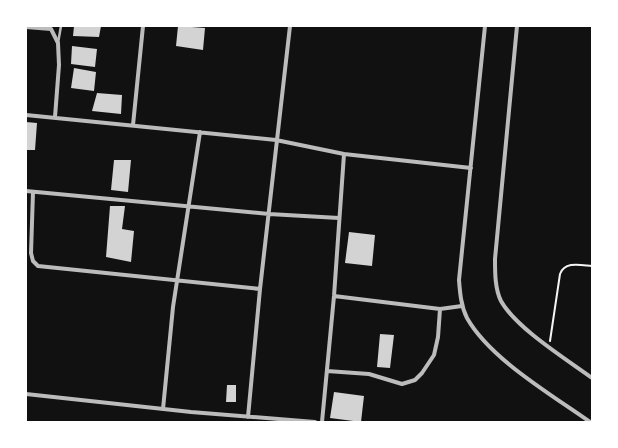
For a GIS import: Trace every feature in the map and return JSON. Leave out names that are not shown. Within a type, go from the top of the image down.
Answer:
[{"type":"street","points":[[133,125],[143,26]]},
{"type":"street","points":[[248,417],[276,140],[290,26]]},
{"type":"street","points":[[485,26],[459,280],[462,306],[475,330],[494,350],[517,370],[590,422]]},
{"type":"street","points":[[517,26],[495,259],[495,280],[501,300],[514,319],[592,378]]},
{"type":"street","points":[[26,27],[51,29],[58,43],[59,65],[55,117]]},
{"type":"street","points":[[26,115],[276,140],[344,154],[471,168]]},
{"type":"street","points":[[163,409],[177,281],[190,206],[200,132]]},
{"type":"street","points":[[322,422],[328,370],[344,154]]},
{"type":"street","points":[[26,192],[269,214],[339,218]]},
{"type":"street","points":[[33,192],[31,253],[33,261],[38,266],[260,289]]},
{"type":"street","points":[[334,296],[440,309],[462,306]]},
{"type":"street","points":[[328,370],[369,374],[402,384],[415,380],[422,373],[434,355],[438,337],[440,309]]},
{"type":"street","points":[[26,394],[163,409],[315,422]]},
{"type":"lane","points":[[58,43],[61,26]]},
{"type":"path","points":[[550,346],[562,268],[574,265],[592,266]]},
{"type":"building","points":[[74,26],[101,26],[99,37],[73,36]]},
{"type":"building","points":[[178,26],[205,28],[203,50],[176,46]]},
{"type":"building","points":[[72,46],[97,49],[95,67],[71,64]]},
{"type":"building","points":[[74,68],[96,72],[94,91],[71,88]]},
{"type":"building","points":[[97,93],[122,95],[121,114],[92,111]]},
{"type":"building","points":[[26,122],[37,123],[35,150],[26,150]]},
{"type":"building","points":[[114,160],[131,160],[128,192],[111,190]]},
{"type":"building","points":[[110,206],[125,206],[122,229],[134,231],[131,262],[106,257]]},
{"type":"building","points":[[349,232],[375,235],[372,266],[345,263]]},
{"type":"building","points":[[380,334],[394,335],[390,368],[377,367]]},
{"type":"building","points":[[227,385],[236,385],[236,402],[226,402]]},
{"type":"building","points":[[334,392],[364,396],[361,422],[330,418]]}]
